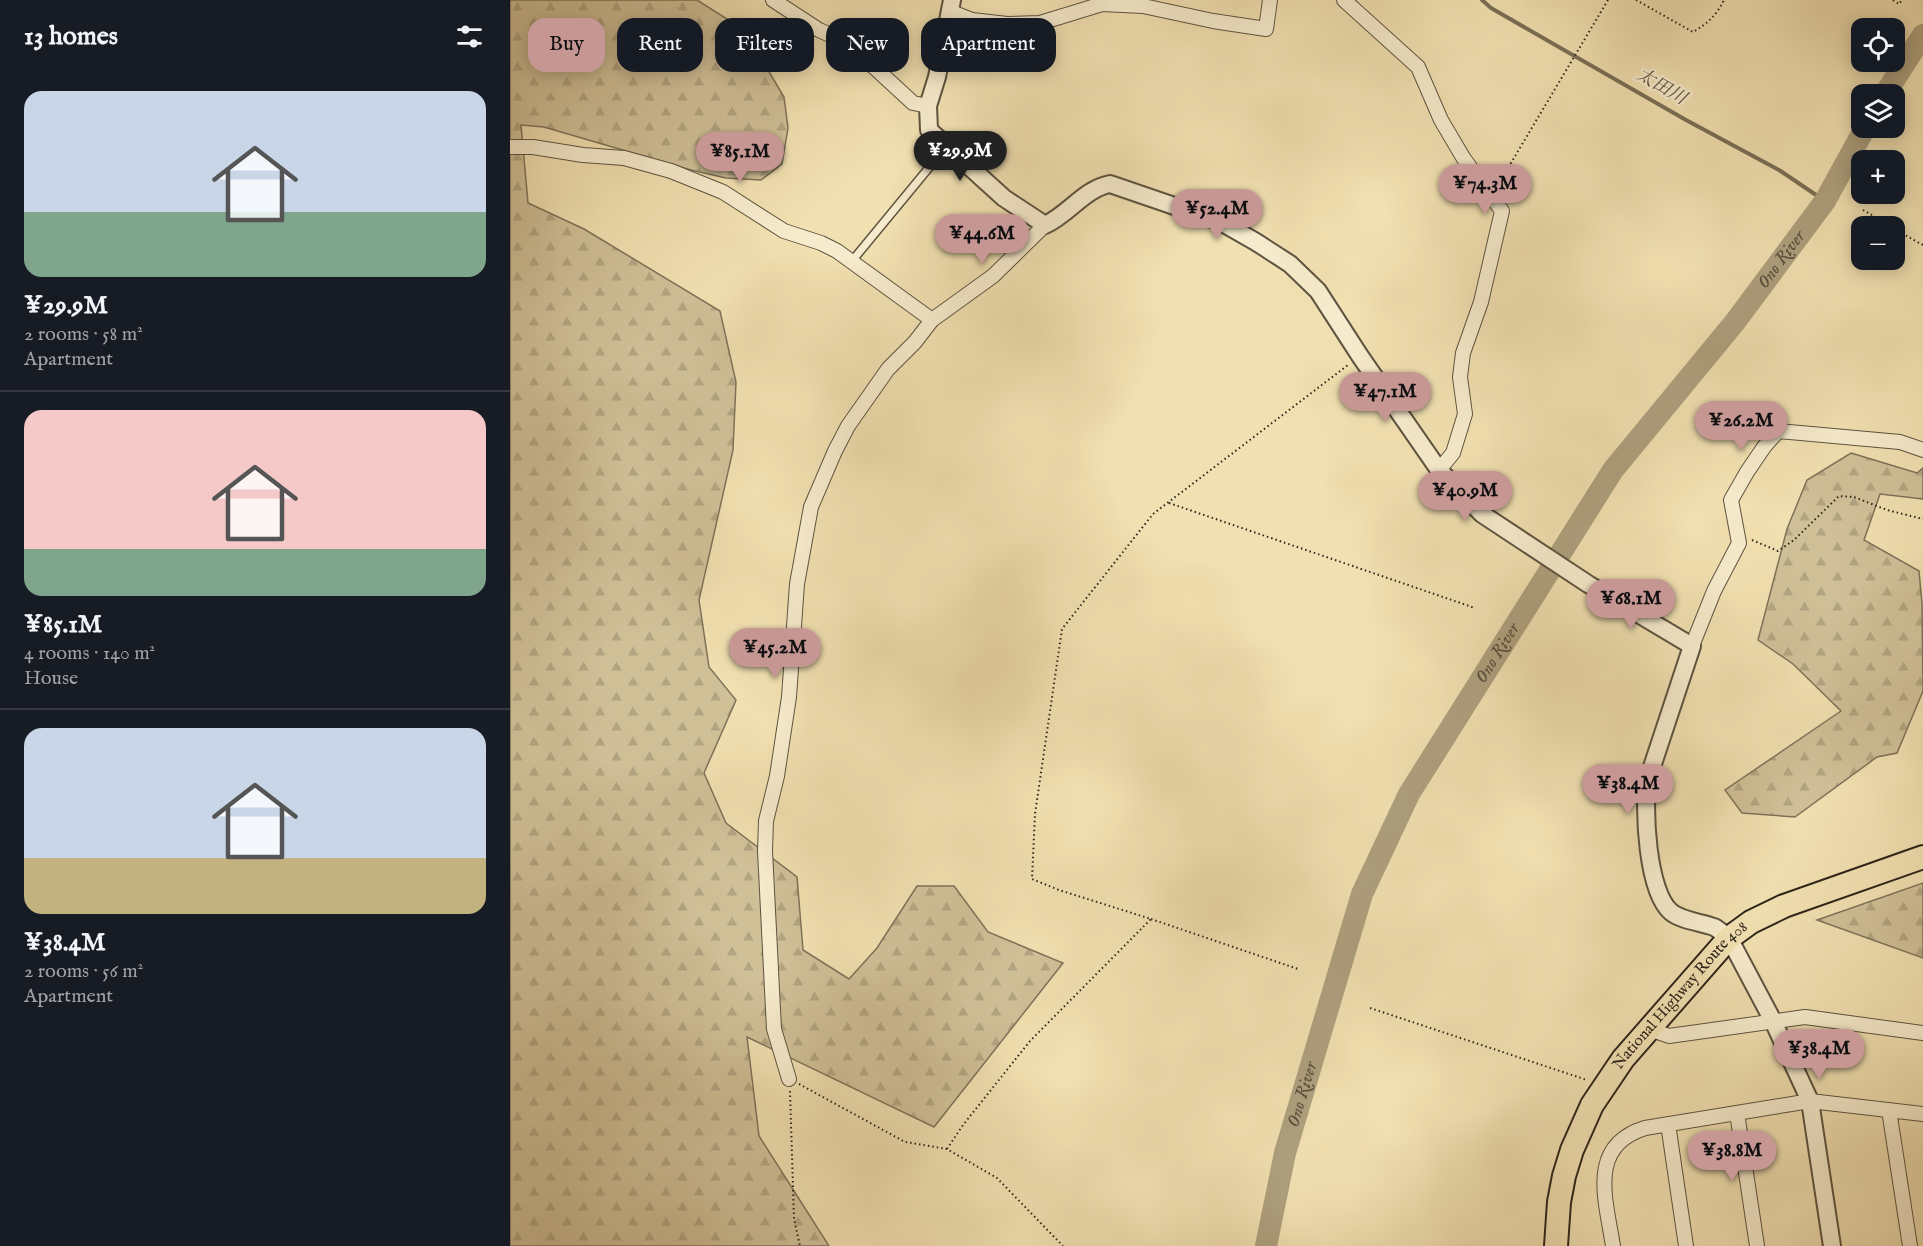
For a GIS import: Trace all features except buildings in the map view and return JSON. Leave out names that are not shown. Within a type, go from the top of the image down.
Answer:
[{"type":"highway","name":"National Highway Route 408","points":[[1556,1246],[1559,1202],[1572,1150],[1581,1127],[1603,1086],[1623,1059],[1729,938],[1751,921],[1784,906],[1923,857]]},
{"type":"street","points":[[773,0],[819,30],[848,43],[913,103],[928,106]]},
{"type":"street","points":[[1045,225],[1004,198],[929,129],[928,106],[937,77],[950,6],[972,20],[1007,24],[1040,23],[1102,4],[1143,6],[1213,21],[1266,29],[1270,0]]},
{"type":"street","points":[[1344,0],[1418,67],[1442,120],[1464,159],[1502,211],[1481,302],[1463,353],[1460,378],[1466,414],[1453,453],[1439,470]]},
{"type":"street","points":[[510,147],[533,147],[583,155],[624,158],[671,171],[723,192],[784,231],[820,243],[852,261],[932,320]]},
{"type":"street","points":[[789,1078],[774,1029],[766,821],[777,776],[789,697],[797,584],[812,507],[848,426],[888,369],[915,342],[932,320],[993,276],[1045,225],[1056,220],[1099,186],[1110,184],[1221,222],[1290,264],[1318,291],[1439,470],[1482,514],[1588,584],[1692,646]]},
{"type":"street","points":[[1832,1246],[1810,1101],[1773,1021],[1729,938],[1717,929],[1673,914],[1667,908],[1654,878],[1645,798],[1648,778],[1692,646],[1714,591],[1739,543],[1731,500],[1764,447],[1778,431],[1899,442],[1923,450]]},
{"type":"street","points":[[1649,1029],[1668,1036],[1805,1017],[1923,1032]]},
{"type":"street","points":[[1613,1246],[1605,1190],[1605,1170],[1608,1157],[1615,1144],[1629,1133],[1668,1124],[1810,1101],[1923,1114]]},
{"type":"street","points":[[1889,1110],[1910,1246]]},
{"type":"street","points":[[1737,1113],[1758,1246]]},
{"type":"street","points":[[1668,1124],[1686,1246]]},
{"type":"lane","points":[[852,261],[946,147]]},
{"type":"path","points":[[1492,195],[1608,0]]},
{"type":"path","points":[[1636,0],[1693,32],[1716,15],[1724,0]]},
{"type":"path","points":[[1893,0],[1899,4],[1902,0]]},
{"type":"path","points":[[1863,210],[1874,216]]},
{"type":"path","points":[[1905,235],[1923,245]]},
{"type":"path","points":[[1298,969],[1032,879],[1035,814],[1062,629],[1153,514],[1360,356]]},
{"type":"path","points":[[1738,538],[1754,540],[1778,551],[1794,540],[1839,496],[1854,497],[1887,510],[1923,519]]},
{"type":"path","points":[[1169,503],[1476,608]]},
{"type":"path","points":[[947,1149],[963,1125],[1030,1041],[1151,919]]},
{"type":"path","points":[[1370,1008],[1603,1086]]},
{"type":"path","points":[[800,1246],[794,1219],[789,1078],[905,1142],[947,1149],[997,1178],[1063,1246]]},
{"type":"green space","points":[[510,0],[697,0],[726,18],[715,18],[715,72],[769,72],[784,97],[788,128],[782,164],[761,180],[726,178],[691,170],[544,127],[521,125],[528,203],[584,229],[720,311],[736,382],[733,450],[699,600],[709,667],[736,700],[704,773],[726,823],[797,877],[803,950],[849,979],[877,948],[917,886],[954,886],[988,932],[1063,963],[934,1127],[747,1037],[759,1136],[829,1246],[510,1246]]},
{"type":"green space","points":[[1851,453],[1917,473],[1923,468],[1923,499],[1880,494],[1864,540],[1919,571],[1922,603],[1923,691],[1897,753],[1877,757],[1795,817],[1742,813],[1725,790],[1841,711],[1793,664],[1758,640],[1787,529],[1807,480]]},
{"type":"green space","points":[[1923,883],[1923,958],[1817,920]]},
{"type":"waterway","name":"太田川","points":[[1482,0],[1491,8],[1686,120],[1779,170],[1825,201]]},
{"type":"waterway","name":"Ono River","points":[[1891,84],[1923,35]]},
{"type":"waterway","name":"Ono River","points":[[1266,1246],[1285,1153],[1362,894],[1409,794],[1613,470],[1735,322],[1825,201],[1860,138]]}]
